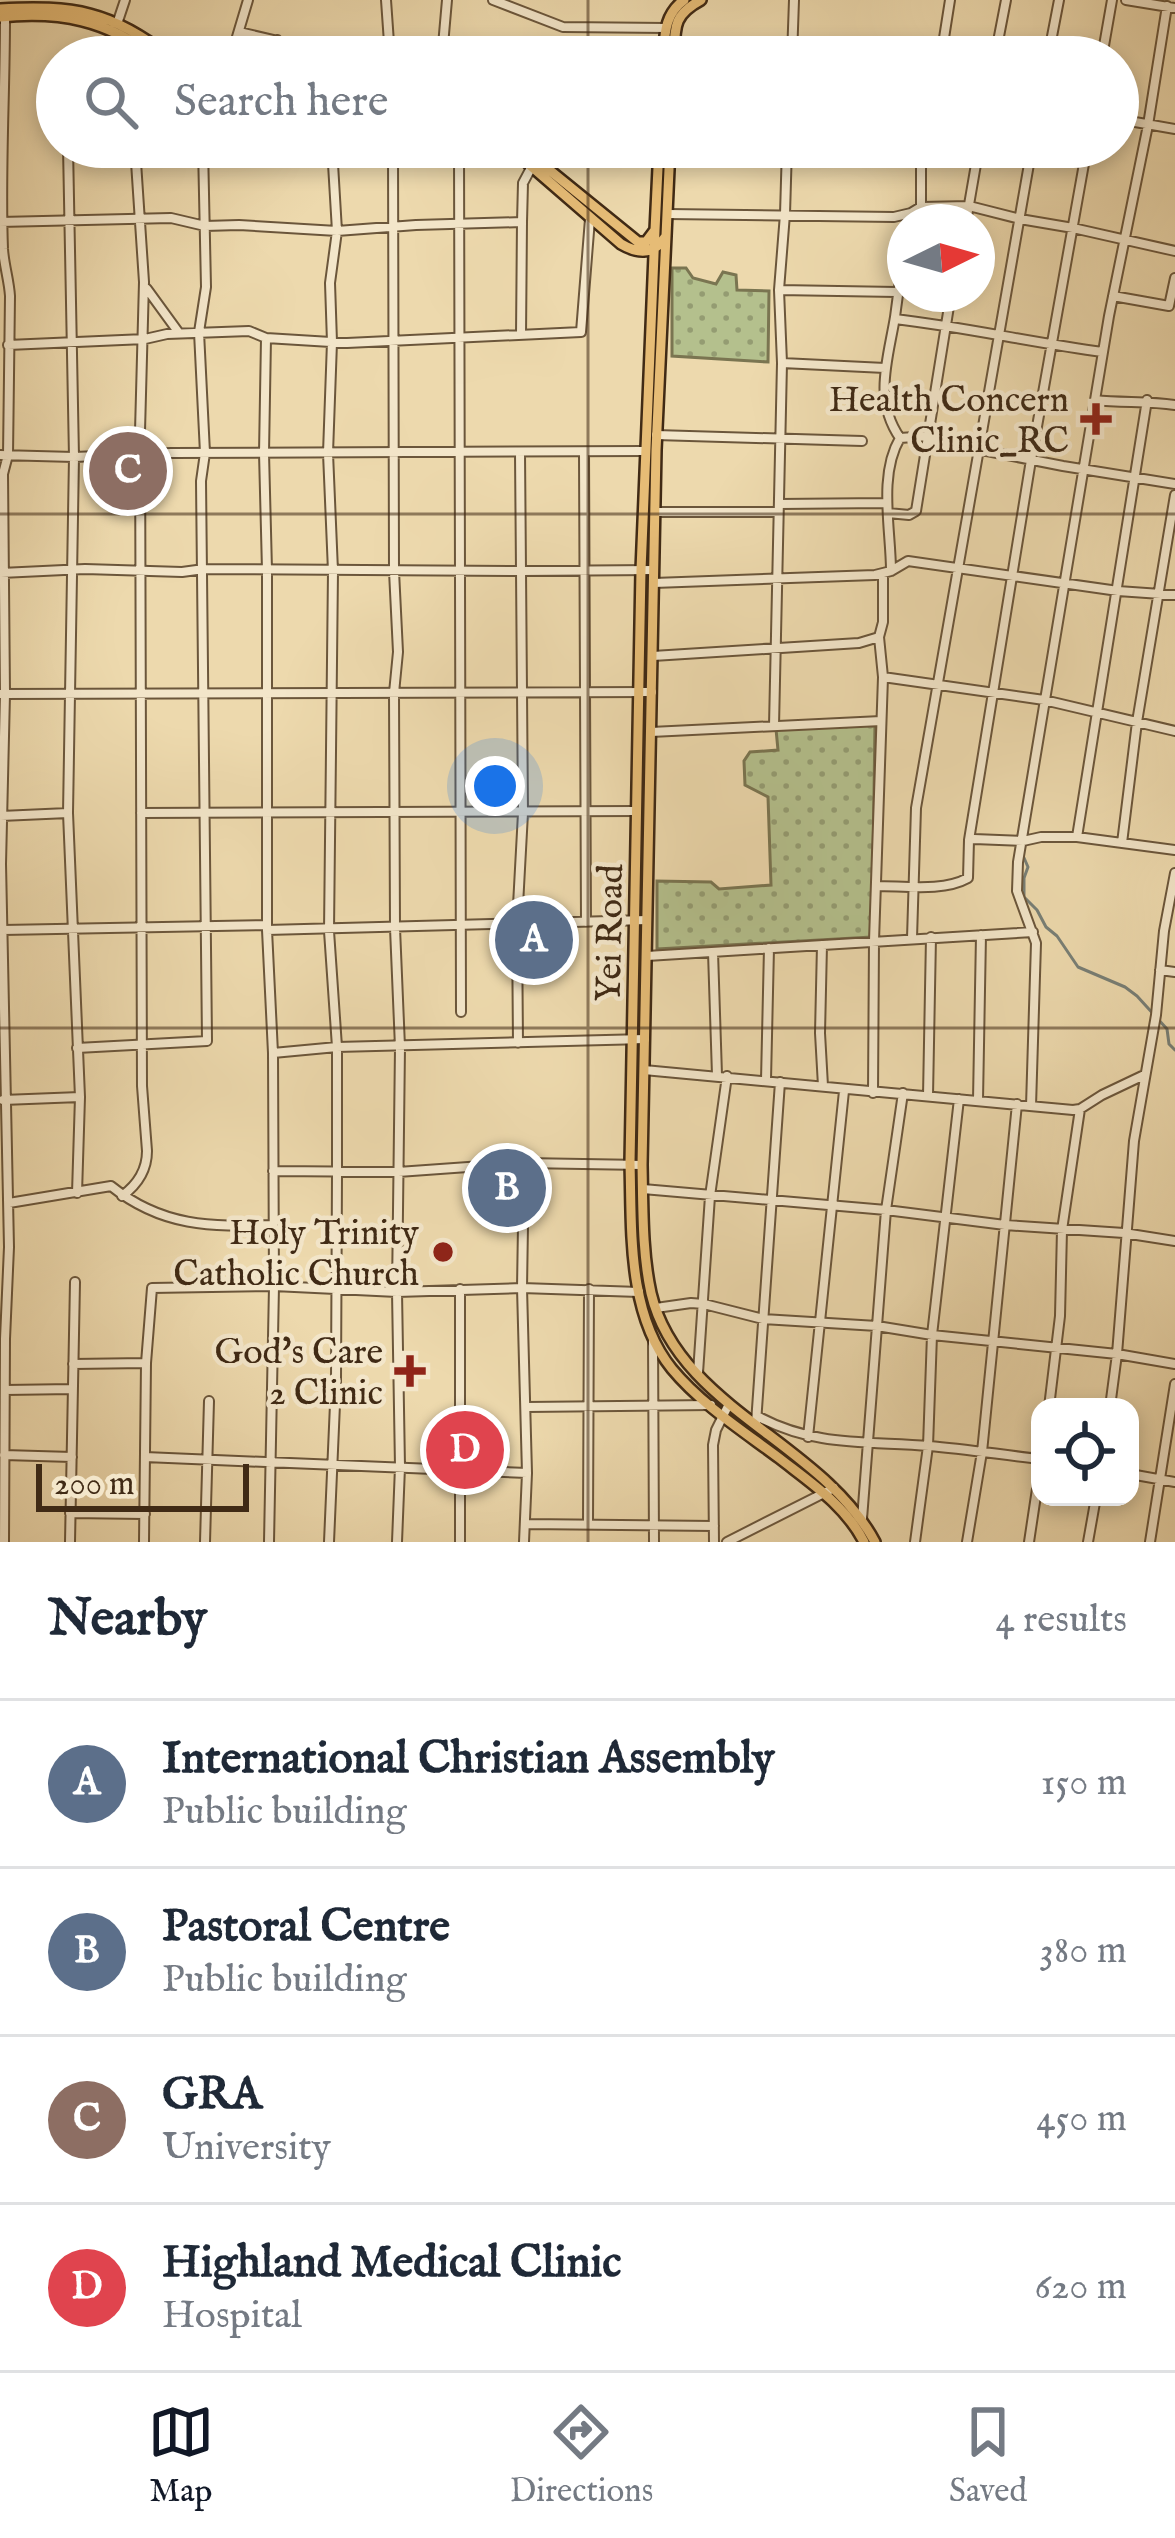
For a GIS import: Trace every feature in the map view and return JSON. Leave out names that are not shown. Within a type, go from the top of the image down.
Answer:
[{"type":"main road","points":[[665,36],[671,11],[684,0]]},
{"type":"main road","points":[[676,36],[677,20],[684,10],[701,0]]},
{"type":"main road","points":[[2,15],[65,9],[118,22],[139,36]]},
{"type":"main road","points":[[2,15],[84,20],[126,36]]},
{"type":"main road","points":[[533,168],[621,244],[639,252],[654,249]]},
{"type":"main road","points":[[546,168],[638,242],[661,233],[668,214],[669,168]]},
{"type":"main road","points":[[659,168],[661,233]]},
{"type":"main road","name":"Yei Road","points":[[661,233],[654,249],[645,451],[636,812],[641,920],[636,1164],[643,1189],[651,1292],[677,1350],[698,1375],[729,1404],[757,1420],[862,1519],[875,1542]]},
{"type":"main road","name":"Yei Road","points":[[661,233],[650,811],[641,920],[647,956],[639,1039],[644,1070],[632,1226],[638,1292],[652,1334],[670,1367],[723,1416],[829,1491],[864,1542]]},
{"type":"street","points":[[118,22],[125,0]]},
{"type":"street","points":[[238,36],[248,0]]},
{"type":"street","points":[[386,0],[389,36]]},
{"type":"street","points":[[444,36],[447,0]]},
{"type":"street","points":[[493,0],[563,27],[666,28]]},
{"type":"street","points":[[793,36],[794,0]]},
{"type":"street","points":[[944,36],[950,0]]},
{"type":"street","points":[[999,36],[1006,0]]},
{"type":"street","points":[[1052,36],[1059,0]]},
{"type":"street","points":[[1106,36],[1112,0]]},
{"type":"street","points":[[1126,0],[1171,7],[1139,168]]},
{"type":"street","points":[[2,15],[1,222],[10,296],[2,573],[4,1542]]},
{"type":"street","points":[[239,32],[258,36]]},
{"type":"street","points":[[1139,123],[1175,129]]},
{"type":"street","points":[[68,168],[74,457],[68,813],[80,1097],[77,1193]]},
{"type":"street","points":[[122,1196],[136,1186],[147,1159],[142,1086],[140,694],[145,339],[136,168]]},
{"type":"street","points":[[77,1048],[208,1041],[201,482],[205,453],[199,332],[206,287],[204,168]]},
{"type":"street","points":[[329,1542],[337,1174],[337,1047],[329,931],[333,571],[328,453],[330,284],[337,231],[333,168]]},
{"type":"street","points":[[393,168],[398,652],[395,928],[400,1047],[397,1542]]},
{"type":"street","points":[[459,168],[460,1012]]},
{"type":"street","points":[[521,335],[523,183],[531,168]]},
{"type":"street","points":[[774,726],[782,363],[779,290],[786,168]]},
{"type":"street","points":[[921,168],[921,204]]},
{"type":"street","points":[[969,204],[975,168]]},
{"type":"street","points":[[912,938],[916,808],[1028,168]]},
{"type":"street","points":[[876,886],[942,886],[968,878],[969,840],[1083,168]]},
{"type":"street","points":[[1031,1106],[1036,961],[1033,932],[1017,891],[1018,862],[1103,352],[1139,168]]},
{"type":"street","points":[[995,213],[1175,250]]},
{"type":"street","points":[[668,214],[887,217]]},
{"type":"street","points":[[1,222],[171,218],[205,226],[337,231],[521,222]]},
{"type":"street","points":[[5,348],[199,332],[249,331],[266,338],[332,342],[581,332],[590,219]]},
{"type":"street","points":[[1113,296],[1169,306],[1175,278]]},
{"type":"street","points":[[144,282],[178,333]]},
{"type":"street","points":[[779,290],[887,292]]},
{"type":"street","points":[[896,312],[885,368],[886,409],[900,438]]},
{"type":"street","points":[[655,512],[887,508],[909,515],[916,511],[948,312]]},
{"type":"street","points":[[895,319],[1103,352]]},
{"type":"street","points":[[266,338],[266,813],[274,1286],[268,1542]]},
{"type":"street","points":[[782,363],[885,368]]},
{"type":"street","points":[[1095,400],[1175,405]]},
{"type":"street","points":[[1077,837],[1147,400]]},
{"type":"street","points":[[656,434],[862,441]]},
{"type":"street","points":[[900,438],[928,436],[979,450],[1175,484]]},
{"type":"street","points":[[873,1093],[883,677],[879,637],[892,456],[900,438]]},
{"type":"street","points":[[4,455],[645,451]]},
{"type":"street","points":[[584,452],[586,922]]},
{"type":"street","points":[[518,1043],[523,813],[520,453]]},
{"type":"street","points":[[1122,843],[1175,495]]},
{"type":"street","points":[[654,583],[887,572],[908,561],[1175,595]]},
{"type":"street","points":[[2,573],[204,568],[654,570]]},
{"type":"street","points":[[653,656],[859,644],[879,637]]},
{"type":"street","points":[[883,677],[1044,700],[1175,731]]},
{"type":"street","points":[[3,694],[652,692]]},
{"type":"street","points":[[651,732],[881,721]]},
{"type":"street","points":[[141,813],[650,811]]},
{"type":"street","points":[[1,816],[68,813]]},
{"type":"street","points":[[969,840],[1077,837],[1175,850]]},
{"type":"street","points":[[1110,1398],[1143,1076],[1175,874]]},
{"type":"street","points":[[3,931],[206,926],[329,931],[641,920]]},
{"type":"street","points":[[647,956],[1033,932]]},
{"type":"street","points":[[978,1100],[981,935]]},
{"type":"street","points":[[928,1096],[931,937]]},
{"type":"street","points":[[822,944],[823,1086]]},
{"type":"street","points":[[766,1080],[770,948]]},
{"type":"street","points":[[698,1375],[722,1076],[714,1048],[713,952]]},
{"type":"street","points":[[1160,970],[1175,972]]},
{"type":"street","points":[[273,1053],[639,1039]]},
{"type":"street","points":[[644,1070],[1080,1109],[1143,1076]]},
{"type":"street","points":[[780,1082],[757,1420],[808,1437],[1031,1459]]},
{"type":"street","points":[[808,1437],[844,1090]]},
{"type":"street","points":[[862,1519],[886,1210],[903,1093]]},
{"type":"street","points":[[3,1100],[80,1097]]},
{"type":"street","points":[[915,1542],[959,1099]]},
{"type":"street","points":[[967,1542],[982,1452],[1017,1104]]},
{"type":"street","points":[[1050,1398],[1063,1230],[1080,1109]]},
{"type":"street","points":[[273,1171],[337,1174],[524,1163],[636,1164]]},
{"type":"street","points":[[524,1163],[524,1542]]},
{"type":"street","points":[[5,1199],[111,1186],[174,1220],[214,1226],[273,1225]]},
{"type":"street","points":[[643,1189],[1175,1241]]},
{"type":"street","points":[[70,1542],[75,1282]]},
{"type":"street","points":[[144,1542],[146,1363],[152,1288],[651,1292]]},
{"type":"street","points":[[460,1289],[460,1542]]},
{"type":"street","points":[[588,1523],[589,1289]]},
{"type":"street","points":[[656,1308],[704,1304],[763,1319],[877,1326],[1175,1364]]},
{"type":"street","points":[[652,1334],[654,1542]]},
{"type":"street","points":[[73,1364],[146,1363]]},
{"type":"street","points":[[1150,1542],[1175,1384]]},
{"type":"street","points":[[5,1390],[73,1389]]},
{"type":"street","points":[[206,1542],[209,1401]]},
{"type":"street","points":[[714,1542],[713,1445],[729,1404]]},
{"type":"street","points":[[526,1406],[711,1405]]},
{"type":"street","points":[[4,1455],[72,1456]]},
{"type":"street","points":[[145,1457],[527,1473]]},
{"type":"street","points":[[1139,1476],[1175,1482]]},
{"type":"street","points":[[728,1542],[829,1491]]},
{"type":"street","points":[[1029,1542],[1034,1506]]},
{"type":"street","points":[[1088,1542],[1094,1506]]},
{"type":"street","points":[[70,1513],[145,1514]]},
{"type":"street","points":[[527,1524],[714,1526]]},
{"type":"green space","points":[[672,268],[686,268],[693,278],[716,284],[723,272],[736,275],[737,290],[769,291],[768,362],[672,356]]},
{"type":"green space","points":[[875,724],[872,937],[657,949],[657,881],[711,882],[719,889],[771,885],[768,797],[745,785],[744,761],[750,752],[778,750],[776,729]]},
{"type":"waterway","points":[[1021,851],[1028,867],[1024,897],[1046,927],[1078,967],[1137,996],[1167,1029],[1175,1050]]},
{"type":"place","name":"Health Concern Clinic_RC","points":[[1096,419]]},
{"type":"place","name":"GRA","points":[[128,471]]},
{"type":"place","name":"International Christian Assembly","points":[[534,940]]},
{"type":"place","name":"Pastoral Centre","points":[[507,1188]]},
{"type":"place","name":"Holy Trinity Catholic Church","points":[[443,1252]]},
{"type":"place","name":"God's Care 2 Clinic","points":[[410,1371]]},
{"type":"place","name":"Highland Medical Clinic","points":[[465,1450]]}]
